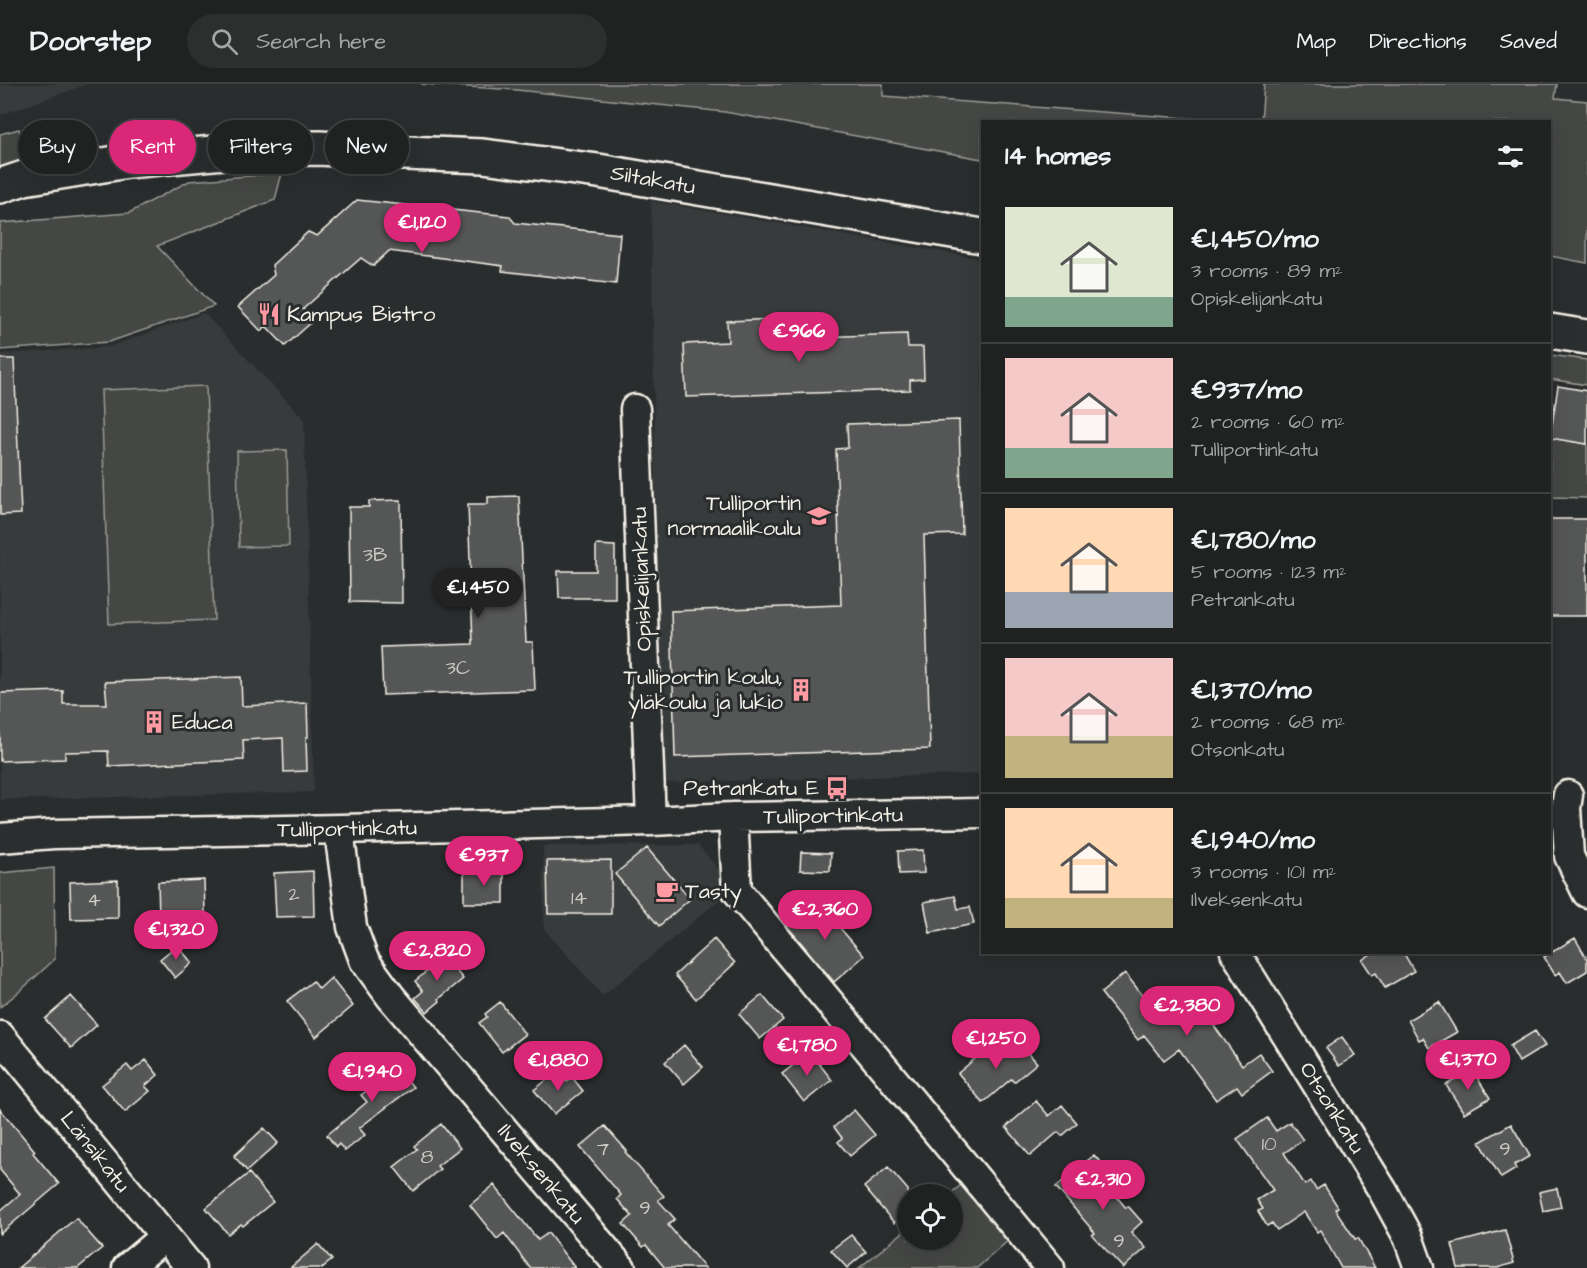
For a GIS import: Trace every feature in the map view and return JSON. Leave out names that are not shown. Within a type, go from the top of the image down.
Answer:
[{"type":"main road","name":"Siltakatu","points":[[12,182],[128,161],[256,149],[320,148],[483,156],[598,171],[981,237]]},
{"type":"main road","points":[[1551,331],[1587,337]]},
{"type":"street","name":"Opiskelijankatu","points":[[635,409],[651,821]]},
{"type":"street","points":[[1568,795],[1566,808],[1569,856],[1587,892]]},
{"type":"street","name":"Tulliportinkatu","points":[[0,838],[54,834],[981,813]]},
{"type":"street","points":[[733,817],[737,891],[1050,1268]]},
{"type":"street","name":"Ilveksenkatu","points":[[340,829],[352,927],[364,960],[391,996],[621,1268]]},
{"type":"street","name":"Otsonkatu","points":[[1236,954],[1383,1191],[1408,1237],[1419,1268]]},
{"type":"street","name":"Länsikatu","points":[[0,1036],[191,1268]]},
{"type":"street","points":[[127,1268],[164,1236]]},
{"type":"shaded area","points":[[0,84],[88,84],[0,115]]},
{"type":"shaded area","points":[[421,84],[883,84],[883,96],[1213,120],[981,120],[981,159],[725,112],[517,90]]},
{"type":"shaded area","points":[[1264,84],[1557,84],[1555,98],[1587,101],[1587,263],[1551,256],[1551,120],[1261,120]]},
{"type":"shaded area","points":[[18,129],[18,164],[0,169],[0,134]]},
{"type":"shaded area","points":[[282,174],[275,200],[157,246],[214,306],[109,342],[0,350],[0,223],[129,213],[189,181]]},
{"type":"shaded area","name":"Tulliportin normaalikoulu","points":[[651,201],[981,259],[981,774],[660,783]]},
{"type":"shaded area","points":[[204,313],[304,419],[314,792],[0,800],[0,354],[108,347]]},
{"type":"shaded area","points":[[1551,355],[1587,360],[1587,385],[1551,379]]},
{"type":"shaded area","points":[[206,386],[214,620],[109,624],[101,390]]},
{"type":"shaded area","points":[[1551,438],[1587,444],[1587,498],[1551,497]]},
{"type":"shaded area","points":[[287,450],[289,546],[239,547],[237,451]]},
{"type":"shaded area","points":[[698,845],[734,888],[603,996],[544,929],[543,846]]},
{"type":"shaded area","points":[[54,868],[55,959],[0,1007],[0,873]]},
{"type":"shaded area","points":[[971,1177],[1018,1232],[977,1268],[859,1268],[897,1237],[897,1250],[963,1250],[962,1184]]},
{"type":"building","points":[[357,200],[509,216],[515,223],[620,234],[616,284],[502,271],[503,266],[389,251],[373,266],[361,258],[303,309],[313,321],[285,346],[266,326],[261,331],[238,307],[274,275],[272,265],[308,232],[317,236]]},
{"type":"building","points":[[781,319],[781,338],[907,334],[908,347],[923,347],[924,379],[910,380],[910,390],[686,397],[684,344],[728,342],[727,321]]},
{"type":"building","points":[[0,359],[14,359],[21,514],[0,515]]},
{"type":"building","points":[[1558,386],[1587,391],[1587,444],[1551,438]]},
{"type":"building","name":"Tulliportin koulu, yläkoulu ja lukio","points":[[959,420],[962,534],[924,535],[930,749],[675,757],[671,611],[841,605],[836,449],[848,448],[847,424]]},
{"type":"building","points":[[519,496],[526,642],[533,642],[535,690],[383,695],[381,647],[473,644],[468,504],[488,504],[488,497]]},
{"type":"building","points":[[401,500],[402,603],[350,602],[349,507],[369,507],[369,501]]},
{"type":"building","points":[[1551,519],[1587,519],[1587,616],[1551,616]]},
{"type":"building","points":[[596,545],[615,546],[615,598],[559,598],[558,571],[596,571]]},
{"type":"building","name":"Educa","points":[[241,677],[242,706],[307,703],[307,771],[284,772],[283,738],[243,740],[244,760],[109,766],[108,751],[65,752],[65,759],[0,761],[0,693],[63,691],[63,704],[107,704],[105,682]]},
{"type":"building","points":[[647,848],[690,899],[659,926],[615,874]]},
{"type":"building","points":[[923,850],[924,873],[899,874],[898,851]]},
{"type":"building","points":[[801,852],[831,853],[830,871],[800,870]]},
{"type":"building","points":[[611,860],[611,914],[548,914],[547,861]]},
{"type":"building","points":[[313,871],[314,916],[276,917],[274,873]]},
{"type":"building","points":[[464,871],[504,871],[504,903],[464,903]]},
{"type":"building","points":[[118,880],[118,918],[71,919],[70,882]]},
{"type":"building","points":[[204,880],[205,913],[159,915],[158,882]]},
{"type":"building","points":[[955,896],[958,909],[970,907],[974,924],[930,933],[924,902]]},
{"type":"building","points":[[816,900],[864,956],[834,982],[787,926]]},
{"type":"building","points":[[1575,938],[1587,959],[1587,971],[1567,983],[1560,972],[1555,975],[1544,957]]},
{"type":"building","points":[[714,939],[735,963],[696,999],[675,975]]},
{"type":"building","points":[[177,945],[192,963],[175,978],[160,959]]},
{"type":"building","points":[[441,953],[463,979],[427,1012],[415,998],[423,991],[415,981],[431,968],[427,964]]},
{"type":"building","points":[[1371,954],[1404,954],[1414,971],[1385,988],[1376,973],[1372,975],[1362,960]]},
{"type":"building","points":[[1125,973],[1161,1019],[1199,990],[1220,1017],[1212,1023],[1242,1065],[1259,1053],[1272,1071],[1242,1093],[1237,1086],[1216,1100],[1179,1049],[1164,1060],[1144,1035],[1138,1040],[1101,993]]},
{"type":"building","points":[[331,978],[353,1006],[316,1037],[287,1001],[313,981],[319,989]]},
{"type":"building","points":[[762,995],[783,1020],[760,1039],[739,1014]]},
{"type":"building","points":[[71,996],[97,1025],[71,1048],[45,1019]]},
{"type":"building","points":[[500,1002],[525,1034],[502,1052],[479,1023],[487,1017],[485,1014]]},
{"type":"building","points":[[1439,1002],[1457,1032],[1429,1048],[1423,1038],[1419,1040],[1408,1020]]},
{"type":"building","points":[[1535,1031],[1545,1046],[1519,1062],[1510,1046]]},
{"type":"building","points":[[1342,1037],[1355,1055],[1339,1066],[1326,1048]]},
{"type":"building","points":[[1018,1041],[1037,1063],[1014,1082],[1011,1079],[983,1103],[958,1073],[989,1047],[998,1058]]},
{"type":"building","points":[[684,1045],[703,1067],[684,1084],[665,1062]]},
{"type":"building","points":[[810,1052],[832,1080],[804,1102],[782,1074]]},
{"type":"building","points":[[389,1057],[413,1087],[359,1128],[365,1135],[345,1151],[339,1144],[336,1147],[327,1135],[367,1102],[361,1095],[373,1086],[365,1076]]},
{"type":"building","points":[[146,1060],[158,1075],[145,1086],[150,1091],[125,1112],[102,1085],[127,1065],[132,1071]]},
{"type":"building","points":[[1472,1069],[1490,1098],[1464,1113],[1446,1085]]},
{"type":"building","points":[[559,1070],[567,1081],[572,1077],[583,1091],[554,1114],[534,1090]]},
{"type":"building","points":[[1036,1101],[1049,1116],[1062,1105],[1077,1123],[1062,1136],[1058,1132],[1030,1156],[1006,1127]]},
{"type":"building","points":[[0,1109],[59,1184],[0,1234],[0,1211],[20,1194],[0,1170]]},
{"type":"building","points":[[854,1110],[875,1135],[850,1156],[838,1142],[842,1138],[834,1127]]},
{"type":"building","points":[[1267,1118],[1276,1131],[1290,1122],[1303,1140],[1284,1153],[1305,1185],[1311,1181],[1316,1190],[1324,1185],[1338,1207],[1335,1209],[1355,1239],[1358,1238],[1375,1268],[1341,1268],[1320,1230],[1317,1232],[1304,1212],[1277,1230],[1272,1223],[1267,1226],[1258,1211],[1263,1209],[1257,1200],[1273,1190],[1237,1139]]},
{"type":"building","points":[[441,1124],[460,1148],[437,1166],[440,1169],[413,1191],[394,1167],[417,1149],[414,1146]]},
{"type":"building","points":[[1511,1124],[1530,1156],[1514,1165],[1516,1169],[1501,1178],[1480,1142]]},
{"type":"building","points":[[605,1126],[664,1196],[658,1200],[675,1219],[668,1225],[705,1268],[665,1268],[646,1245],[643,1247],[623,1224],[632,1216],[617,1199],[621,1195],[580,1147]]},
{"type":"building","points":[[264,1128],[278,1143],[247,1171],[234,1156]]},
{"type":"building","points":[[1094,1155],[1107,1170],[1100,1176],[1126,1208],[1128,1206],[1142,1222],[1131,1232],[1146,1248],[1123,1268],[1092,1235],[1095,1233],[1056,1187]]},
{"type":"building","points":[[888,1167],[903,1184],[897,1184],[897,1220],[894,1223],[864,1187]]},
{"type":"building","points":[[249,1173],[273,1202],[243,1226],[241,1224],[228,1234],[206,1208]]},
{"type":"building","points":[[494,1185],[538,1240],[548,1233],[575,1268],[530,1268],[504,1233],[497,1239],[470,1205]]},
{"type":"building","points":[[1557,1188],[1561,1207],[1543,1211],[1539,1192]]},
{"type":"building","points":[[76,1218],[102,1248],[78,1268],[18,1268]]},
{"type":"building","points":[[1505,1230],[1514,1263],[1497,1268],[1458,1268],[1452,1244]]},
{"type":"building","points":[[851,1235],[866,1252],[847,1268],[831,1250]]},
{"type":"building","points":[[318,1244],[332,1260],[322,1268],[290,1268]]},
{"type":"place","name":"Kampus Bistro","points":[[269,314]]},
{"type":"place","name":"Tulliportin normaalikoulu","points":[[819,516]]},
{"type":"place","name":"Tulliportin koulu, yläkoulu ja lukio","points":[[801,690]]},
{"type":"place","name":"Educa","points":[[154,722]]},
{"type":"place","name":"Petrankatu E","points":[[837,788]]},
{"type":"place","name":"Tasty","points":[[667,891]]}]
